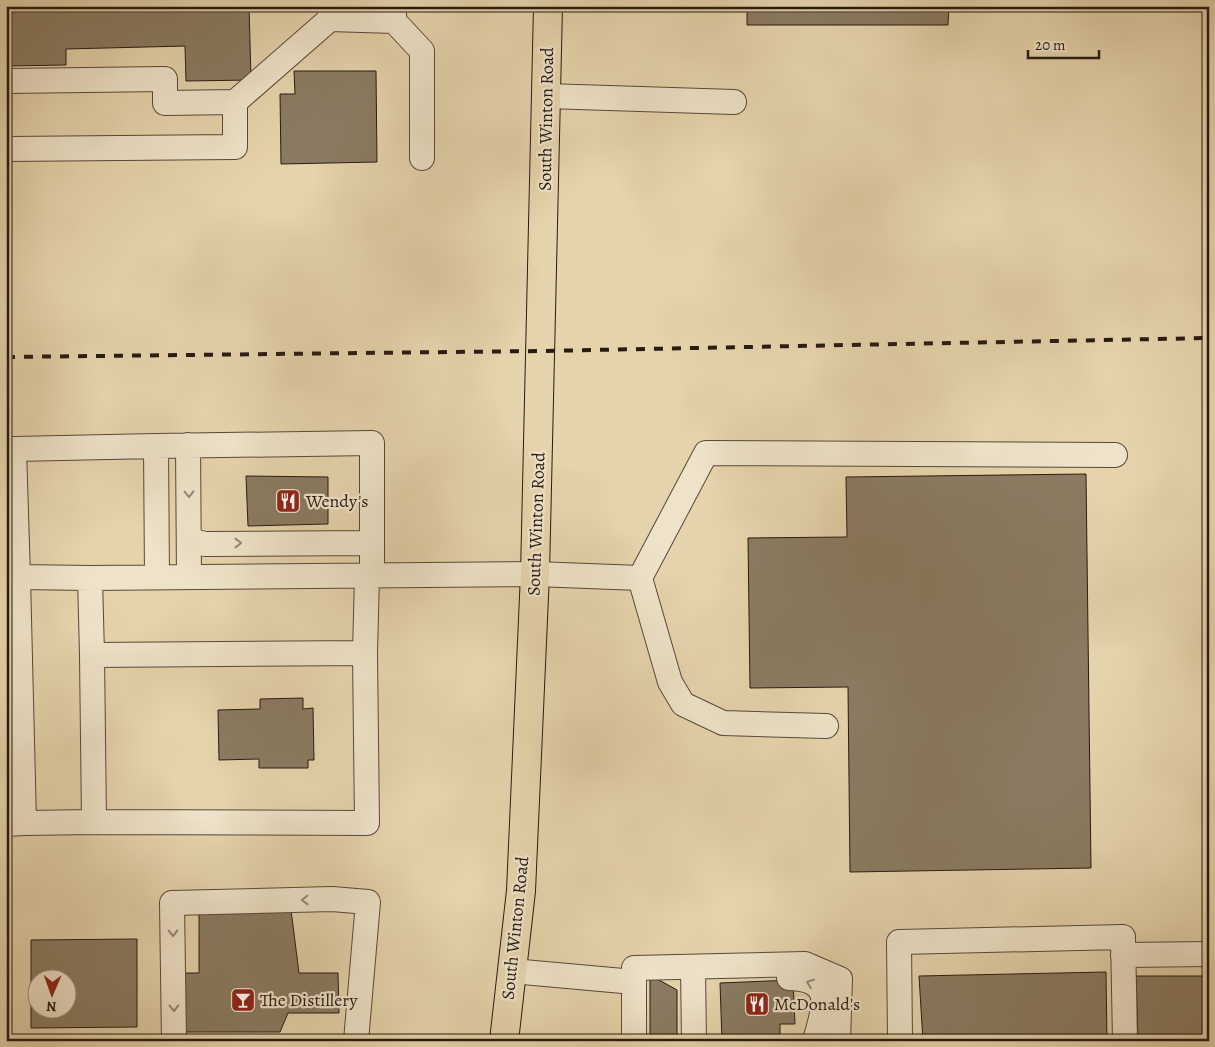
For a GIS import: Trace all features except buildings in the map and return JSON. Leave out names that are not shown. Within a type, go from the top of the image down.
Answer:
[{"type":"main road","name":"South Winton Road","points":[[504,1041],[521,891],[535,574],[548,6]]},
{"type":"lane","points":[[6,81],[165,79],[165,103],[235,102],[330,13],[394,14],[422,51],[422,158]]},
{"type":"lane","points":[[546,96],[734,102]]},
{"type":"lane","points":[[6,149],[235,147],[235,102]]},
{"type":"lane","points":[[372,443],[372,543],[365,653],[366,824],[94,822],[15,824],[18,577],[11,506],[14,449],[156,446],[372,443]]},
{"type":"lane","points":[[188,445],[189,577]]},
{"type":"lane","points":[[156,446],[157,578]]},
{"type":"lane","points":[[826,726],[723,723],[683,704],[670,682],[640,578],[706,452],[1115,455]]},
{"type":"lane","points":[[190,540],[205,544],[372,543]]},
{"type":"lane","points":[[18,577],[157,578],[535,574],[640,578]]},
{"type":"lane","points":[[90,578],[94,822]]},
{"type":"lane","points":[[92,655],[365,653]]},
{"type":"lane","points":[[174,1041],[172,903],[332,899],[368,902],[356,1041]]},
{"type":"lane","points":[[900,1041],[899,942],[1123,937],[1124,1041]]},
{"type":"lane","points":[[1123,955],[1209,954]]},
{"type":"lane","points":[[693,974],[805,964],[840,978],[838,1041]]},
{"type":"lane","points":[[634,1041],[634,968],[693,974],[792,978],[809,981],[822,991],[824,997],[823,1013],[816,1041]]},
{"type":"lane","points":[[512,971],[634,982]]},
{"type":"lane","points":[[693,974],[694,1041]]},
{"type":"railway","points":[[6,357],[541,351],[1209,338]]},
{"type":"place","name":"Wendy's","points":[[288,501]]},
{"type":"place","name":"The Distillery","points":[[243,1000]]},
{"type":"place","name":"McDonald's","points":[[757,1004]]}]
